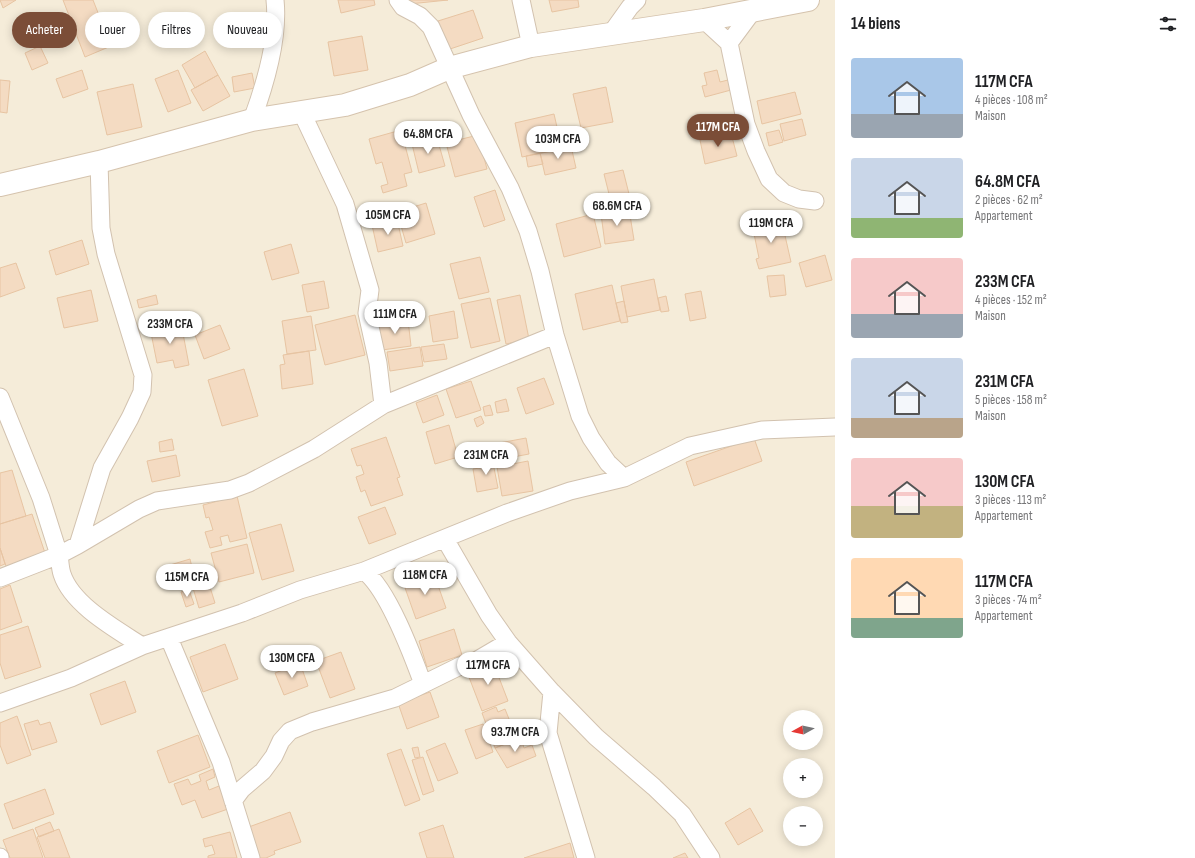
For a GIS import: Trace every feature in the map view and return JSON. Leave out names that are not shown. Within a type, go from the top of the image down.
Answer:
[{"type":"street","points":[[252,120],[270,61],[276,14],[275,0]]},
{"type":"street","points":[[398,0],[403,7],[420,16],[430,27],[471,115],[510,188],[528,231],[540,271],[555,335],[580,416],[591,438],[608,463],[624,478]]},
{"type":"street","points":[[521,0],[531,46]]},
{"type":"street","points":[[610,35],[630,7],[637,0]]},
{"type":"street","points":[[0,185],[99,162],[252,120],[345,105],[410,85],[449,68],[531,46],[752,12],[798,1]]},
{"type":"street","points":[[729,43],[752,12]]},
{"type":"street","points":[[704,20],[729,43],[746,124],[769,179],[784,194],[815,202]]},
{"type":"street","points":[[302,113],[345,204],[370,290],[367,313],[378,363],[383,405]]},
{"type":"street","points":[[78,545],[102,468],[130,418],[142,392],[143,375],[106,254],[102,228],[99,162]]},
{"type":"street","points":[[0,578],[59,555],[156,501],[230,490],[249,484],[314,449],[383,405],[555,335]]},
{"type":"street","points":[[0,397],[41,498],[59,555],[62,575],[72,592],[94,613],[142,646]]},
{"type":"street","points":[[0,703],[71,678],[142,646],[242,613],[300,590],[364,571],[507,513],[570,491],[624,478],[690,446],[762,430],[834,426]]},
{"type":"street","points":[[445,539],[489,615],[508,642],[552,692],[596,737],[654,787],[682,814],[712,858]]},
{"type":"street","points":[[364,571],[371,576],[387,601],[423,684]]},
{"type":"street","points":[[169,638],[220,762],[251,858]]},
{"type":"street","points":[[233,801],[242,789],[264,771],[274,756],[281,741],[290,731],[312,722],[395,698],[460,666],[474,662],[508,642]]},
{"type":"street","points":[[552,692],[548,733],[586,858]]},
{"type":"shaded area","points":[[0,0],[835,0],[835,858],[0,858]]},
{"type":"building","points":[[0,0],[16,0],[3,8]]},
{"type":"building","points":[[63,0],[93,0],[98,12],[85,12],[85,48],[106,48],[85,57],[77,36],[77,12],[68,12]]},
{"type":"building","points":[[338,0],[374,0],[375,5],[341,13]]},
{"type":"building","points":[[408,0],[448,0],[409,4]]},
{"type":"building","points":[[549,0],[578,0],[579,7],[552,12]]},
{"type":"building","points":[[473,10],[483,38],[447,50],[438,21]]},
{"type":"building","points":[[362,36],[368,70],[334,76],[328,42]]},
{"type":"building","points":[[36,48],[41,48],[48,63],[32,70],[25,53]]},
{"type":"building","points":[[205,51],[218,75],[195,88],[182,65]]},
{"type":"building","points":[[82,70],[88,89],[63,98],[56,79]]},
{"type":"building","points":[[178,70],[191,103],[168,112],[155,79]]},
{"type":"building","points":[[717,70],[720,82],[728,80],[731,90],[705,97],[702,86],[707,85],[704,73]]},
{"type":"building","points":[[252,73],[255,88],[234,92],[232,77]]},
{"type":"building","points":[[218,75],[230,96],[203,111],[191,90]]},
{"type":"building","points":[[0,80],[10,81],[7,113],[0,112]]},
{"type":"building","points":[[133,84],[142,127],[107,135],[97,92]]},
{"type":"building","points":[[606,87],[613,122],[581,128],[573,94]]},
{"type":"building","points":[[795,92],[801,114],[762,124],[757,101]]},
{"type":"building","points":[[554,114],[562,149],[522,157],[515,123]]},
{"type":"building","points":[[802,119],[806,135],[784,141],[780,124]]},
{"type":"building","points":[[401,130],[412,172],[404,174],[407,186],[383,193],[381,186],[388,184],[382,162],[376,164],[369,139]]},
{"type":"building","points":[[779,130],[783,142],[769,146],[766,133]]},
{"type":"building","points":[[731,133],[737,156],[705,164],[700,140]]},
{"type":"building","points":[[478,135],[487,169],[455,177],[446,143]]},
{"type":"building","points":[[437,138],[445,166],[419,173],[412,144]]},
{"type":"building","points":[[571,146],[576,168],[545,175],[540,153]]},
{"type":"building","points":[[540,153],[543,164],[528,167],[526,156]]},
{"type":"building","points":[[623,170],[630,198],[611,202],[604,174]]},
{"type":"building","points":[[495,190],[505,220],[484,227],[474,197]]},
{"type":"building","points":[[426,203],[435,234],[406,243],[397,212]]},
{"type":"building","points":[[629,209],[634,240],[605,244],[601,214]]},
{"type":"building","points":[[593,214],[601,247],[564,257],[556,224]]},
{"type":"building","points":[[781,218],[791,262],[759,269],[756,259],[759,258],[752,224]]},
{"type":"building","points":[[397,219],[403,246],[378,252],[372,225]]},
{"type":"building","points":[[82,240],[89,264],[56,275],[49,251]]},
{"type":"building","points":[[291,244],[299,273],[272,280],[264,252]]},
{"type":"building","points":[[825,255],[832,280],[806,287],[799,263]]},
{"type":"building","points":[[480,257],[489,292],[459,299],[450,264]]},
{"type":"building","points":[[16,263],[25,288],[0,297],[0,268]]},
{"type":"building","points":[[784,275],[786,295],[770,297],[767,276]]},
{"type":"building","points":[[654,279],[660,310],[627,317],[621,286]]},
{"type":"building","points":[[324,281],[329,308],[307,312],[302,285]]},
{"type":"building","points":[[612,285],[620,321],[583,330],[575,294]]},
{"type":"building","points":[[91,290],[98,321],[64,328],[57,298]]},
{"type":"building","points":[[701,291],[706,318],[690,321],[685,294]]},
{"type":"building","points":[[156,295],[158,304],[139,308],[137,300]]},
{"type":"building","points":[[520,295],[529,339],[506,344],[497,300]]},
{"type":"building","points":[[666,296],[669,311],[661,312],[658,298]]},
{"type":"building","points":[[490,298],[500,341],[471,348],[461,304]]},
{"type":"building","points":[[624,301],[628,322],[621,323],[616,303]]},
{"type":"building","points":[[454,311],[458,338],[433,342],[429,316]]},
{"type":"building","points":[[355,315],[365,355],[325,365],[315,325]]},
{"type":"building","points":[[311,316],[316,350],[287,354],[282,321]]},
{"type":"building","points":[[408,320],[411,346],[382,350],[378,324]]},
{"type":"building","points":[[181,323],[189,365],[175,368],[173,360],[157,363],[150,328]]},
{"type":"building","points":[[220,325],[230,349],[204,359],[195,335]]},
{"type":"building","points":[[444,344],[447,359],[424,362],[421,347]]},
{"type":"building","points":[[420,347],[423,366],[390,371],[387,352]]},
{"type":"building","points":[[309,351],[313,384],[282,389],[280,365],[285,364],[283,355]]},
{"type":"building","points":[[244,369],[258,416],[222,426],[208,380]]},
{"type":"building","points":[[544,378],[554,404],[526,414],[517,388]]},
{"type":"building","points":[[471,381],[481,410],[456,418],[446,389]]},
{"type":"building","points":[[437,395],[444,415],[423,423],[416,403]]},
{"type":"building","points":[[506,399],[509,411],[497,413],[495,402]]},
{"type":"building","points":[[490,405],[493,415],[485,416],[483,407]]},
{"type":"building","points":[[481,416],[484,423],[477,427],[474,419]]},
{"type":"building","points":[[449,425],[458,457],[435,464],[426,432]]},
{"type":"building","points":[[386,437],[400,477],[397,478],[403,495],[371,506],[365,490],[361,492],[356,477],[364,474],[361,465],[357,466],[351,449]]},
{"type":"building","points":[[526,438],[529,454],[497,460],[494,444]]},
{"type":"building","points":[[754,438],[762,461],[694,486],[686,462]]},
{"type":"building","points":[[172,439],[174,450],[160,452],[159,442]]},
{"type":"building","points":[[176,455],[180,476],[152,482],[147,461]]},
{"type":"building","points":[[492,458],[498,488],[477,492],[473,469],[480,468],[479,461]]},
{"type":"building","points":[[528,461],[533,491],[502,496],[497,467]]},
{"type":"building","points":[[12,470],[26,516],[0,524],[0,473]]},
{"type":"building","points":[[237,496],[247,538],[230,542],[228,535],[220,537],[222,545],[210,548],[205,532],[213,530],[209,517],[206,518],[203,505]]},
{"type":"building","points":[[385,507],[396,534],[369,544],[358,517]]},
{"type":"building","points":[[32,514],[45,553],[19,561],[20,564],[7,569],[0,548],[0,524]]},
{"type":"building","points":[[281,524],[294,571],[262,580],[249,533]]},
{"type":"building","points":[[247,544],[254,573],[219,582],[211,553]]},
{"type":"building","points":[[0,548],[5,564],[0,566]]},
{"type":"building","points":[[190,559],[193,572],[179,576],[177,570],[172,572],[170,565]]},
{"type":"building","points":[[434,574],[446,608],[416,619],[404,585]]},
{"type":"building","points":[[209,584],[215,603],[199,608],[193,588]]},
{"type":"building","points":[[10,585],[22,622],[0,630],[0,589]]},
{"type":"building","points":[[189,590],[194,604],[186,607],[181,592]]},
{"type":"building","points":[[28,626],[41,667],[5,679],[0,663],[0,635]]},
{"type":"building","points":[[454,629],[462,655],[427,667],[419,641]]},
{"type":"building","points":[[225,644],[238,679],[203,692],[190,657]]},
{"type":"building","points":[[341,652],[355,689],[330,698],[316,661]]},
{"type":"building","points":[[493,662],[508,701],[482,711],[467,672]]},
{"type":"building","points":[[300,663],[308,686],[284,695],[275,673]]},
{"type":"building","points":[[125,681],[136,712],[101,725],[90,694]]},
{"type":"building","points":[[430,692],[439,717],[407,729],[398,703]]},
{"type":"building","points":[[496,707],[498,712],[505,709],[511,724],[508,725],[513,741],[495,748],[482,713]]},
{"type":"building","points":[[17,716],[31,755],[7,764],[0,745],[0,723]]},
{"type":"building","points":[[38,720],[40,725],[50,722],[57,742],[32,750],[24,724]]},
{"type":"building","points":[[483,724],[493,752],[476,759],[465,730]]},
{"type":"building","points":[[198,735],[210,767],[169,783],[157,751]]},
{"type":"building","points":[[521,738],[524,748],[532,745],[536,756],[507,768],[495,748]]},
{"type":"building","points":[[445,743],[458,773],[438,781],[426,751]]},
{"type":"building","points":[[418,747],[420,757],[415,758],[412,748]]},
{"type":"building","points":[[401,749],[420,800],[405,806],[387,754]]},
{"type":"building","points":[[423,757],[434,791],[423,795],[412,760]]},
{"type":"building","points":[[213,769],[215,777],[206,781],[209,790],[219,786],[228,809],[202,818],[195,800],[182,805],[174,784],[188,779],[191,785],[201,781],[199,775]]},
{"type":"building","points":[[45,789],[54,814],[13,829],[4,804]]},
{"type":"building","points":[[750,808],[763,831],[738,845],[725,823]]},
{"type":"building","points":[[290,812],[301,842],[274,851],[275,854],[266,858],[257,858],[246,828]]},
{"type":"building","points":[[50,822],[54,831],[39,837],[35,828]]},
{"type":"building","points":[[443,825],[454,858],[427,858],[419,833]]},
{"type":"building","points":[[33,829],[43,858],[10,858],[3,840]]},
{"type":"building","points":[[59,829],[70,858],[45,858],[37,837]]},
{"type":"building","points":[[230,832],[237,858],[208,858],[208,856],[215,854],[212,845],[205,847],[203,839]]},
{"type":"building","points":[[570,843],[574,858],[524,858]]},
{"type":"building","points":[[685,853],[688,858],[673,858]]}]
